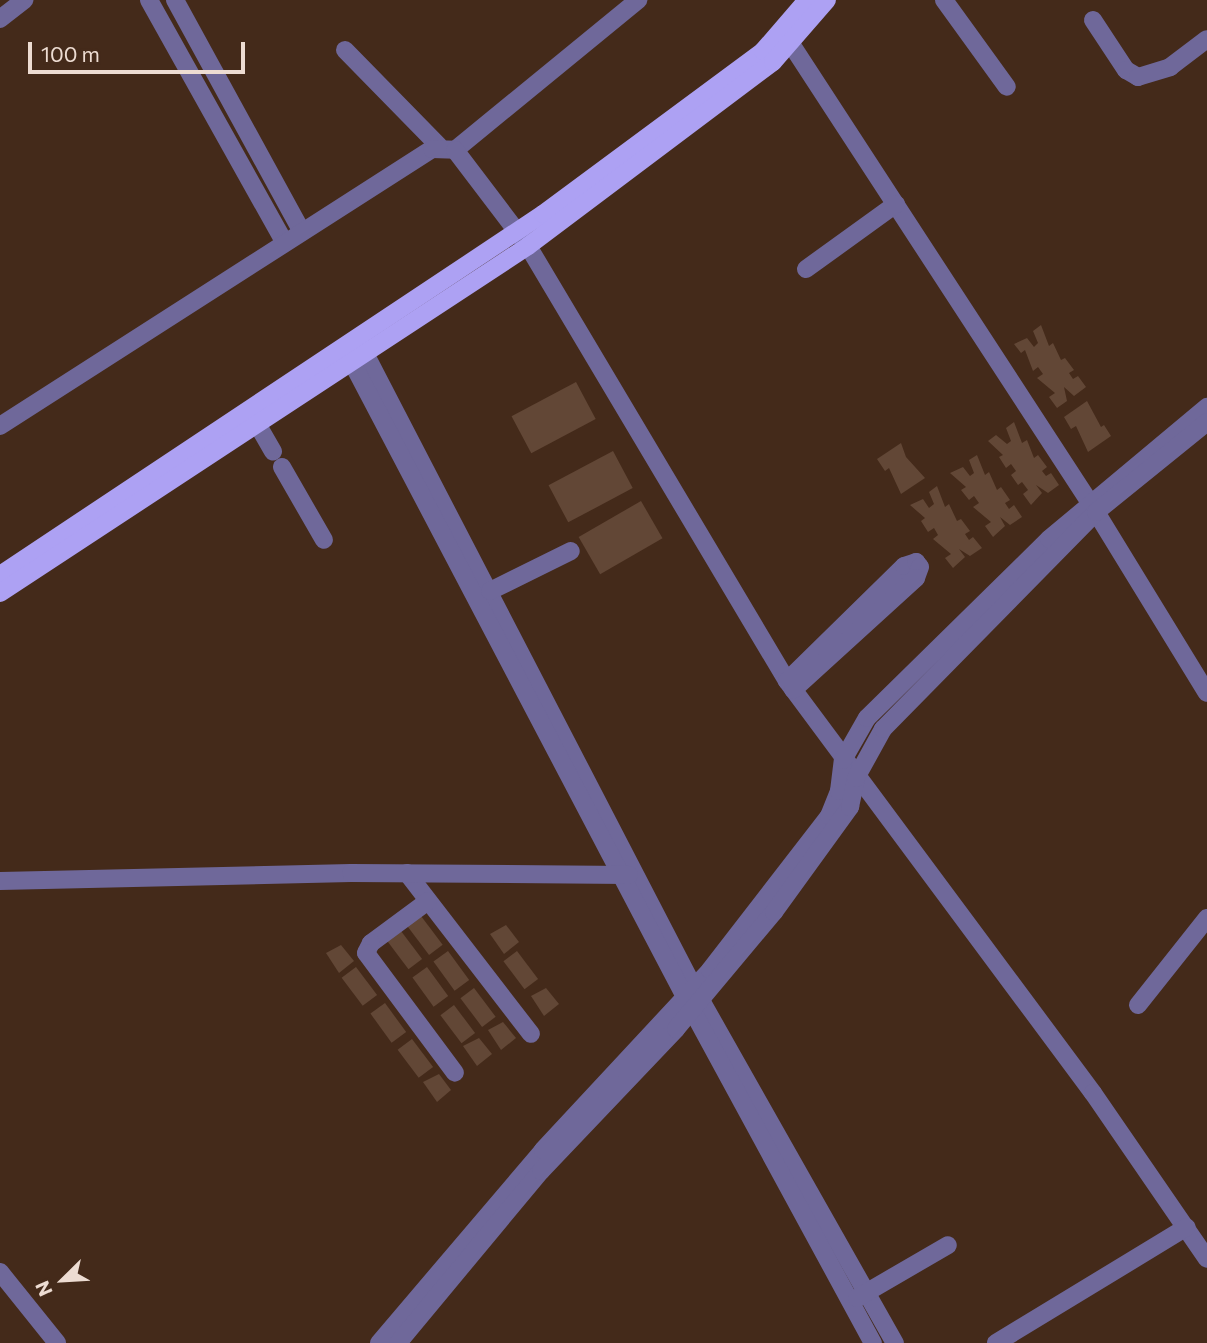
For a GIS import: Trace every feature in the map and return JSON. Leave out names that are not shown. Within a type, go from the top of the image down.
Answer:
[{"type":"main road","points":[[0,593],[256,422],[353,348],[763,51],[807,0]]},
{"type":"main road","points":[[0,575],[353,348],[527,246],[773,62],[827,0]]},
{"type":"street","points":[[0,19],[24,0]]},
{"type":"street","points":[[149,0],[285,243]]},
{"type":"street","points":[[175,0],[302,232]]},
{"type":"street","points":[[2,424],[302,232],[447,148],[638,0]]},
{"type":"street","points":[[944,0],[1007,87]]},
{"type":"street","points":[[1093,20],[1126,70],[1138,77],[1170,67],[1207,39]]},
{"type":"street","points":[[791,44],[1093,507],[1207,693]]},
{"type":"street","points":[[345,50],[447,148],[469,165],[517,231],[790,685],[856,778],[1093,1093],[1207,1259]]},
{"type":"street","points":[[806,269],[896,204]]},
{"type":"street","points":[[353,348],[490,591],[629,875]]},
{"type":"street","points":[[353,348],[693,998],[859,1298],[895,1343]]},
{"type":"street","points":[[398,1343],[541,1171],[693,998],[829,816],[839,791],[843,760],[867,718],[1093,507],[1207,407]]},
{"type":"street","points":[[256,422],[324,540]]},
{"type":"street","points":[[379,1343],[543,1150],[774,912],[845,816],[856,778],[883,729],[1093,507],[1207,422]]},
{"type":"street","points":[[490,591],[571,551]]},
{"type":"street","points":[[916,562],[920,567],[916,578],[790,685],[904,566],[916,562]]},
{"type":"street","points":[[0,881],[407,873],[629,875]]},
{"type":"street","points":[[407,873],[531,1034]]},
{"type":"street","points":[[428,901],[370,943],[366,953],[454,1073]]},
{"type":"street","points":[[1138,1005],[1207,918]]},
{"type":"street","points":[[996,1343],[1187,1227]]},
{"type":"street","points":[[859,1298],[948,1245]]},
{"type":"street","points":[[0,1272],[57,1343]]},
{"type":"street","points":[[859,1298],[873,1343]]},
{"type":"building","points":[[1041,325],[1049,346],[1053,343],[1061,360],[1065,358],[1074,370],[1069,373],[1073,379],[1078,376],[1086,387],[1074,396],[1064,387],[1067,401],[1057,408],[1049,397],[1055,393],[1037,378],[1043,374],[1038,367],[1033,371],[1025,350],[1021,353],[1014,344],[1027,338],[1034,347],[1038,343],[1033,331]]},
{"type":"building","points":[[576,382],[596,419],[531,453],[512,416]]},
{"type":"building","points":[[1087,401],[1101,427],[1104,425],[1111,436],[1088,452],[1076,426],[1071,429],[1064,417]]},
{"type":"building","points":[[1014,422],[1022,443],[1027,440],[1034,458],[1038,455],[1047,467],[1042,471],[1046,476],[1051,473],[1059,485],[1048,493],[1036,485],[1042,493],[1031,505],[1023,494],[1028,490],[1022,482],[1018,485],[1011,475],[1016,471],[1011,464],[1006,468],[999,457],[1003,455],[988,441],[996,435],[1007,444],[1011,441],[1006,428]]},
{"type":"building","points":[[901,443],[906,457],[925,478],[901,494],[889,468],[885,471],[877,459]]},
{"type":"building","points":[[613,451],[633,488],[568,522],[549,485]]},
{"type":"building","points":[[977,455],[985,475],[989,472],[997,490],[1001,487],[1010,500],[1005,503],[1009,509],[1014,505],[1022,517],[1010,525],[1000,517],[1005,526],[993,537],[985,526],[991,522],[973,507],[979,503],[974,496],[969,500],[961,490],[966,487],[950,473],[963,467],[970,476],[974,473],[969,460]]},
{"type":"building","points":[[937,486],[945,507],[949,504],[957,521],[961,519],[970,531],[965,534],[969,540],[973,537],[982,548],[970,556],[959,549],[965,557],[953,568],[945,558],[951,554],[933,539],[938,535],[934,528],[928,532],[921,521],[925,518],[910,505],[923,499],[929,508],[934,504],[929,492]]},
{"type":"building","points":[[641,501],[662,538],[600,574],[579,537]]},
{"type":"building","points":[[421,916],[443,945],[429,955],[407,926]]},
{"type":"building","points":[[506,925],[519,942],[504,954],[490,934]]},
{"type":"building","points":[[401,931],[422,959],[408,969],[387,941]]},
{"type":"building","points":[[341,945],[354,961],[339,973],[326,953]]},
{"type":"building","points":[[448,951],[469,980],[455,991],[433,962]]},
{"type":"building","points":[[517,951],[538,979],[524,989],[503,961]]},
{"type":"building","points":[[356,967],[377,995],[363,1006],[342,978]]},
{"type":"building","points":[[427,967],[448,996],[434,1007],[412,978]]},
{"type":"building","points":[[474,988],[496,1017],[482,1027],[460,998]]},
{"type":"building","points":[[546,988],[559,1004],[544,1016],[531,996]]},
{"type":"building","points":[[385,1003],[406,1032],[392,1043],[370,1014]]},
{"type":"building","points":[[454,1005],[475,1033],[461,1043],[440,1015]]},
{"type":"building","points":[[503,1022],[516,1038],[501,1050],[488,1030]]},
{"type":"building","points":[[479,1038],[492,1054],[477,1066],[463,1046]]},
{"type":"building","points":[[412,1039],[433,1067],[419,1078],[398,1050]]},
{"type":"building","points":[[439,1074],[451,1090],[437,1102],[423,1082]]}]
